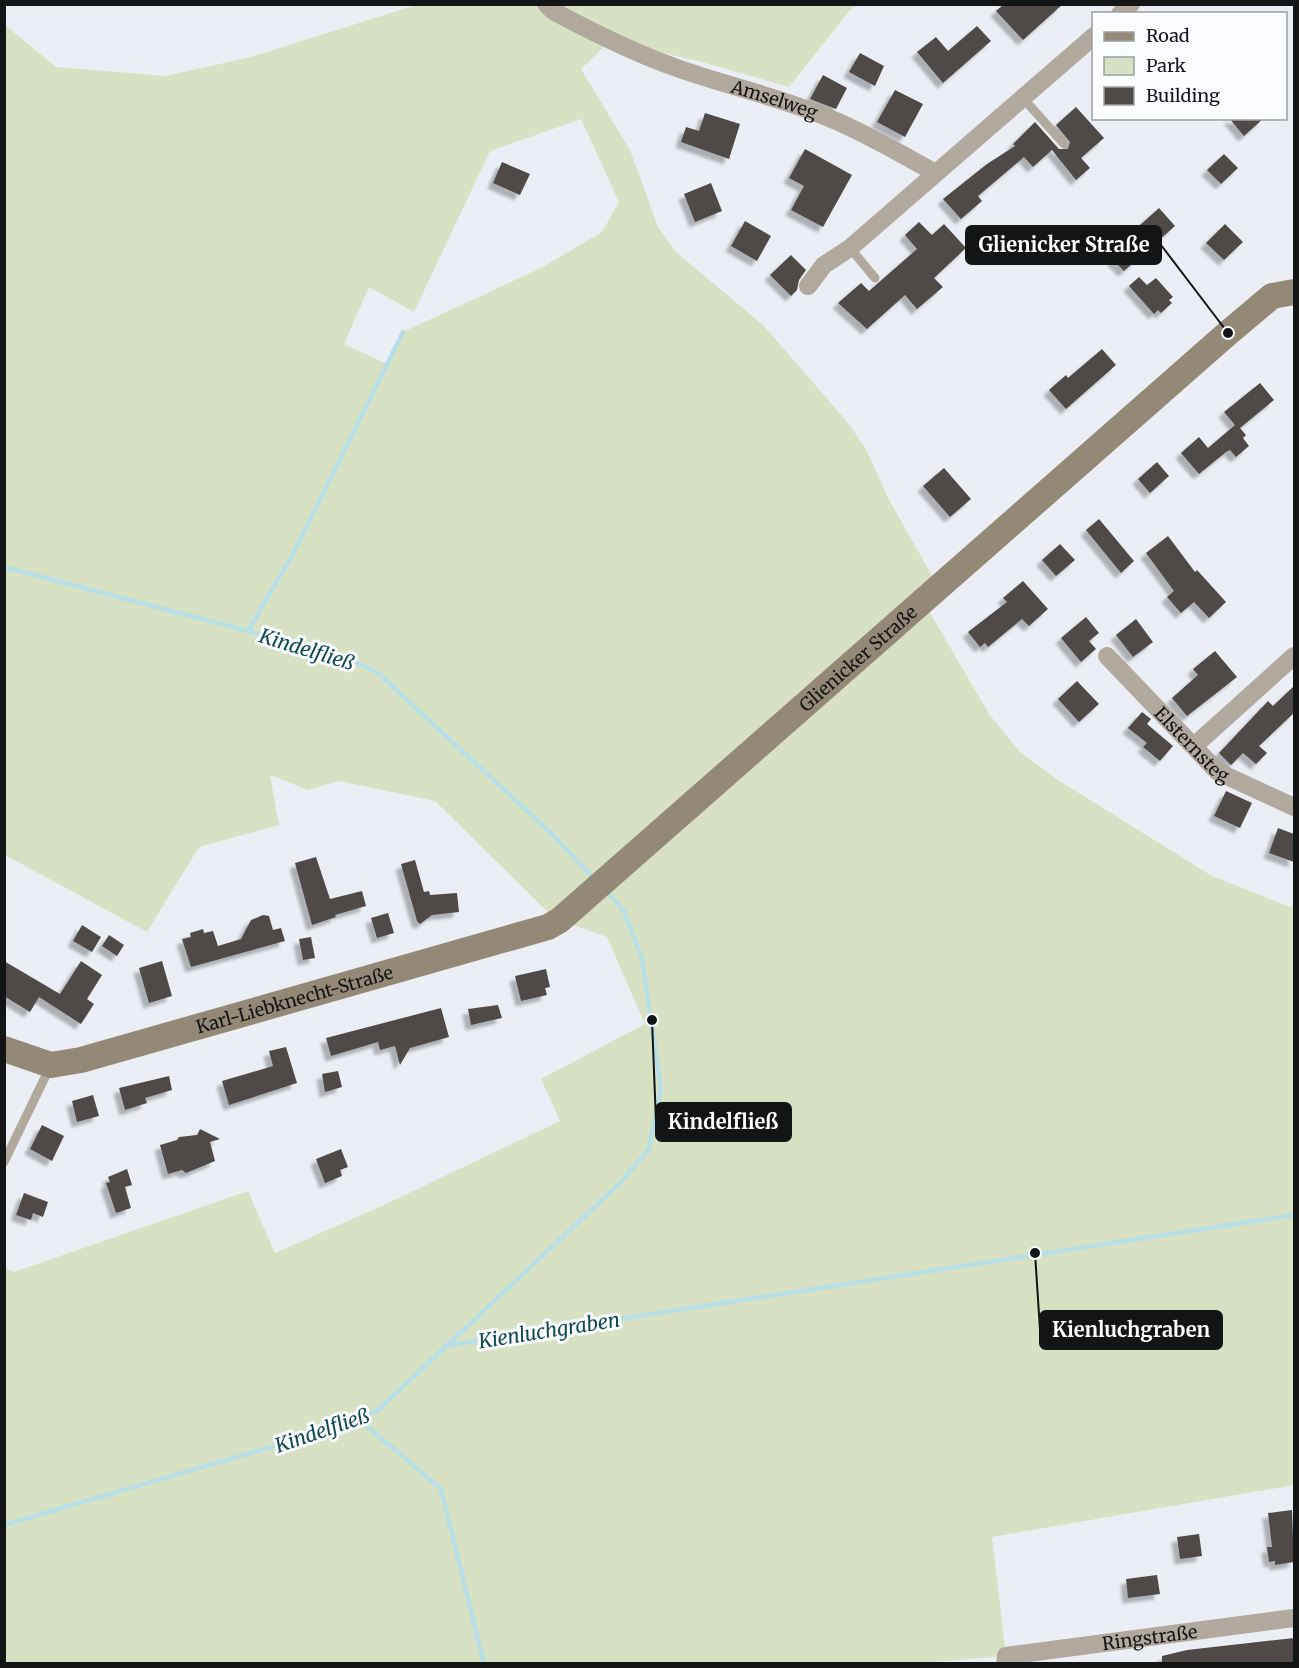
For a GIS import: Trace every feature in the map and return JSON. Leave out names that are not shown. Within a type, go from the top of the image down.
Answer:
[{"type":"street","name":"Amselweg","points":[[546,4],[553,11],[610,41],[677,68],[770,95],[828,117],[876,139],[934,172]]},
{"type":"street","points":[[807,286],[824,265],[850,248],[934,172],[1092,38]]},
{"type":"street","name":"Glienicker Straße","points":[[579,905],[1283,294],[1294,277]]},
{"type":"street","name":"Elsternsteg","points":[[1107,656],[1218,772],[1294,807]]},
{"type":"street","points":[[1194,746],[1294,656]]},
{"type":"street","name":"Karl-Liebknecht-Straße","points":[[4,1049],[51,1065],[81,1060],[548,927],[579,905]]},
{"type":"street","name":"Ringstraße","points":[[1006,1660],[1294,1618]]},
{"type":"lane","points":[[1022,97],[1064,144]]},
{"type":"lane","points":[[850,248],[875,278]]},
{"type":"lane","points":[[4,1162],[51,1065]]},
{"type":"green space","points":[[536,4],[551,10],[546,5],[858,5],[850,10],[789,87],[698,61],[610,41],[581,69],[630,150],[658,227],[676,252],[764,326],[849,424],[867,451],[887,496],[939,588],[923,601],[989,714],[1020,752],[1058,780],[1212,876],[1290,907],[1294,904],[1294,1485],[992,1537],[1006,1656],[911,1664],[5,1663],[4,1267],[14,1272],[248,1191],[275,1253],[384,1205],[560,1121],[541,1079],[645,1024],[607,937],[554,918],[435,801],[339,781],[308,790],[270,775],[279,825],[199,847],[147,932],[5,855],[5,25],[56,67],[166,76],[251,57],[416,5]],"holes":[[[581,119],[619,202],[602,232],[541,268],[403,332],[387,364],[344,344],[369,287],[414,312],[490,151]]]},
{"type":"building","points":[[1004,4],[1063,4],[1023,40],[996,11]]},
{"type":"building","points":[[977,26],[991,41],[943,83],[917,52],[936,37],[948,51]]},
{"type":"building","points":[[860,53],[884,66],[875,86],[849,72]]},
{"type":"building","points":[[823,75],[847,88],[836,109],[810,99]]},
{"type":"building","points":[[895,90],[923,104],[905,137],[877,122]]},
{"type":"building","points":[[1076,107],[1104,138],[1081,158],[1090,168],[1076,180],[1052,150],[1033,167],[1024,157],[978,196],[982,201],[961,219],[943,199],[987,164],[1015,146],[1013,144],[1035,122],[1059,149],[1068,149],[1070,142],[1056,125]]},
{"type":"building","points":[[705,113],[740,124],[729,159],[681,142],[686,127],[699,131]]},
{"type":"building","points":[[1231,120],[1262,120],[1244,136]]},
{"type":"building","points":[[805,149],[852,175],[823,227],[791,210],[804,186],[789,178]]},
{"type":"building","points":[[1224,154],[1238,168],[1221,184],[1207,170]]},
{"type":"building","points":[[502,162],[530,174],[520,195],[493,183]]},
{"type":"building","points":[[711,183],[722,211],[695,222],[684,194]]},
{"type":"building","points":[[1159,208],[1175,226],[1124,271],[1112,259],[1144,230],[1140,225]]},
{"type":"building","points":[[745,221],[771,236],[757,261],[731,246]]},
{"type":"building","points":[[919,222],[932,235],[944,224],[966,248],[934,278],[943,287],[917,309],[905,295],[867,329],[838,303],[861,283],[869,291],[917,249],[905,235]]},
{"type":"building","points":[[1225,224],[1243,242],[1224,260],[1206,243]]},
{"type":"building","points":[[791,255],[806,270],[799,280],[797,290],[791,296],[770,275]]},
{"type":"building","points":[[1139,277],[1147,285],[1156,278],[1173,297],[1169,300],[1172,303],[1161,313],[1158,310],[1154,314],[1129,286]]},
{"type":"building","points":[[1102,349],[1116,365],[1066,409],[1049,390],[1066,375],[1068,378]]},
{"type":"building","points":[[1260,383],[1274,400],[1240,428],[1246,435],[1243,438],[1249,446],[1236,457],[1230,450],[1226,452],[1199,474],[1181,453],[1199,437],[1208,448],[1235,425],[1224,412]]},
{"type":"building","points":[[1157,462],[1169,476],[1150,493],[1138,479]]},
{"type":"building","points":[[944,468],[971,499],[950,517],[923,486]]},
{"type":"building","points":[[1099,519],[1134,561],[1121,573],[1086,530]]},
{"type":"building","points":[[1168,536],[1195,572],[1197,570],[1226,602],[1209,618],[1194,602],[1181,613],[1167,597],[1174,591],[1146,553]]},
{"type":"building","points":[[1060,544],[1075,560],[1056,576],[1042,560]]},
{"type":"building","points":[[1023,581],[1048,609],[1029,626],[1022,619],[988,647],[985,643],[980,647],[968,632],[1007,602],[1003,598]]},
{"type":"building","points":[[1086,617],[1099,633],[1089,641],[1096,649],[1081,662],[1061,638]]},
{"type":"building","points":[[1136,619],[1153,642],[1133,657],[1116,635]]},
{"type":"building","points":[[1215,651],[1237,677],[1187,716],[1172,698],[1198,675],[1193,669]]},
{"type":"building","points":[[1077,681],[1099,704],[1079,722],[1058,699]]},
{"type":"building","points":[[1294,686],[1294,713],[1259,746],[1267,753],[1256,764],[1243,753],[1231,765],[1219,753],[1268,701],[1273,706]]},
{"type":"building","points":[[1142,712],[1151,719],[1147,724],[1173,746],[1160,761],[1143,747],[1147,743],[1128,728]]},
{"type":"building","points":[[1226,791],[1252,803],[1240,828],[1214,816]]},
{"type":"building","points":[[1278,828],[1294,834],[1294,862],[1269,853]]},
{"type":"building","points":[[316,857],[330,899],[362,891],[366,906],[312,925],[295,863]]},
{"type":"building","points":[[415,860],[424,892],[429,891],[430,895],[457,893],[459,912],[432,915],[420,924],[417,921],[401,864]]},
{"type":"building","points":[[388,913],[394,933],[377,938],[371,918]]},
{"type":"building","points":[[263,915],[269,916],[273,930],[281,928],[285,941],[191,967],[182,939],[191,937],[190,933],[203,929],[204,933],[213,931],[218,946],[241,939],[251,920]]},
{"type":"building","points":[[82,925],[101,937],[92,952],[73,941]]},
{"type":"building","points":[[109,935],[124,945],[117,956],[102,946]]},
{"type":"building","points":[[311,937],[315,958],[303,960],[299,939]]},
{"type":"building","points":[[4,961],[60,994],[81,961],[102,975],[87,999],[94,1004],[81,1024],[39,997],[30,1012],[4,996]]},
{"type":"building","points":[[162,961],[172,996],[149,1003],[139,968]]},
{"type":"building","points":[[546,969],[550,987],[545,988],[547,995],[521,1001],[515,976]]},
{"type":"building","points":[[498,1005],[502,1018],[471,1025],[468,1009]]},
{"type":"building","points":[[441,1008],[449,1037],[410,1048],[400,1065],[395,1046],[380,1050],[378,1042],[331,1056],[326,1038]]},
{"type":"building","points":[[286,1047],[297,1083],[229,1105],[222,1081],[273,1066],[269,1051]]},
{"type":"building","points":[[338,1071],[342,1087],[325,1092],[322,1074]]},
{"type":"building","points":[[169,1076],[172,1090],[145,1098],[147,1103],[125,1110],[119,1088]]},
{"type":"building","points":[[93,1095],[99,1116],[77,1122],[72,1101]]},
{"type":"building","points":[[42,1125],[64,1136],[52,1161],[30,1149]]},
{"type":"building","points":[[200,1129],[220,1139],[210,1142],[215,1161],[186,1173],[182,1170],[168,1174],[160,1145],[177,1140],[179,1137],[197,1135]]},
{"type":"building","points":[[341,1149],[348,1167],[340,1170],[342,1176],[325,1183],[316,1159]]},
{"type":"building","points":[[127,1169],[132,1185],[125,1187],[131,1208],[116,1213],[106,1183],[110,1182],[108,1177]]},
{"type":"building","points":[[24,1193],[48,1202],[43,1217],[33,1213],[31,1220],[16,1215]]},
{"type":"building","points":[[1292,1510],[1294,1562],[1275,1565],[1275,1561],[1269,1562],[1267,1547],[1272,1547],[1268,1513]]},
{"type":"building","points":[[1199,1534],[1202,1556],[1180,1559],[1177,1537]]},
{"type":"building","points":[[1157,1575],[1160,1594],[1128,1598],[1126,1579]]},
{"type":"building","points":[[1294,1638],[1294,1663],[1162,1664],[1162,1656],[1187,1650]]},
{"type":"waterway","points":[[248,631],[294,552],[403,332]]},
{"type":"waterway","name":"Kindelfließ","points":[[4,567],[352,660],[378,673],[554,836],[594,879]]},
{"type":"waterway","name":"Kindelfließ","points":[[4,1525],[333,1429],[377,1411],[620,1183],[649,1149],[661,1088],[642,959],[624,911],[606,891]]},
{"type":"waterway","name":"Kienluchgraben","points":[[444,1346],[1294,1215]]},
{"type":"waterway","points":[[360,1420],[441,1489],[484,1664]]},
{"type":"place","name":"Glienicker Straße","points":[[1228,333]]},
{"type":"place","name":"Kindelfließ","points":[[652,1020]]},
{"type":"place","name":"Kienluchgraben","points":[[1035,1253]]}]
